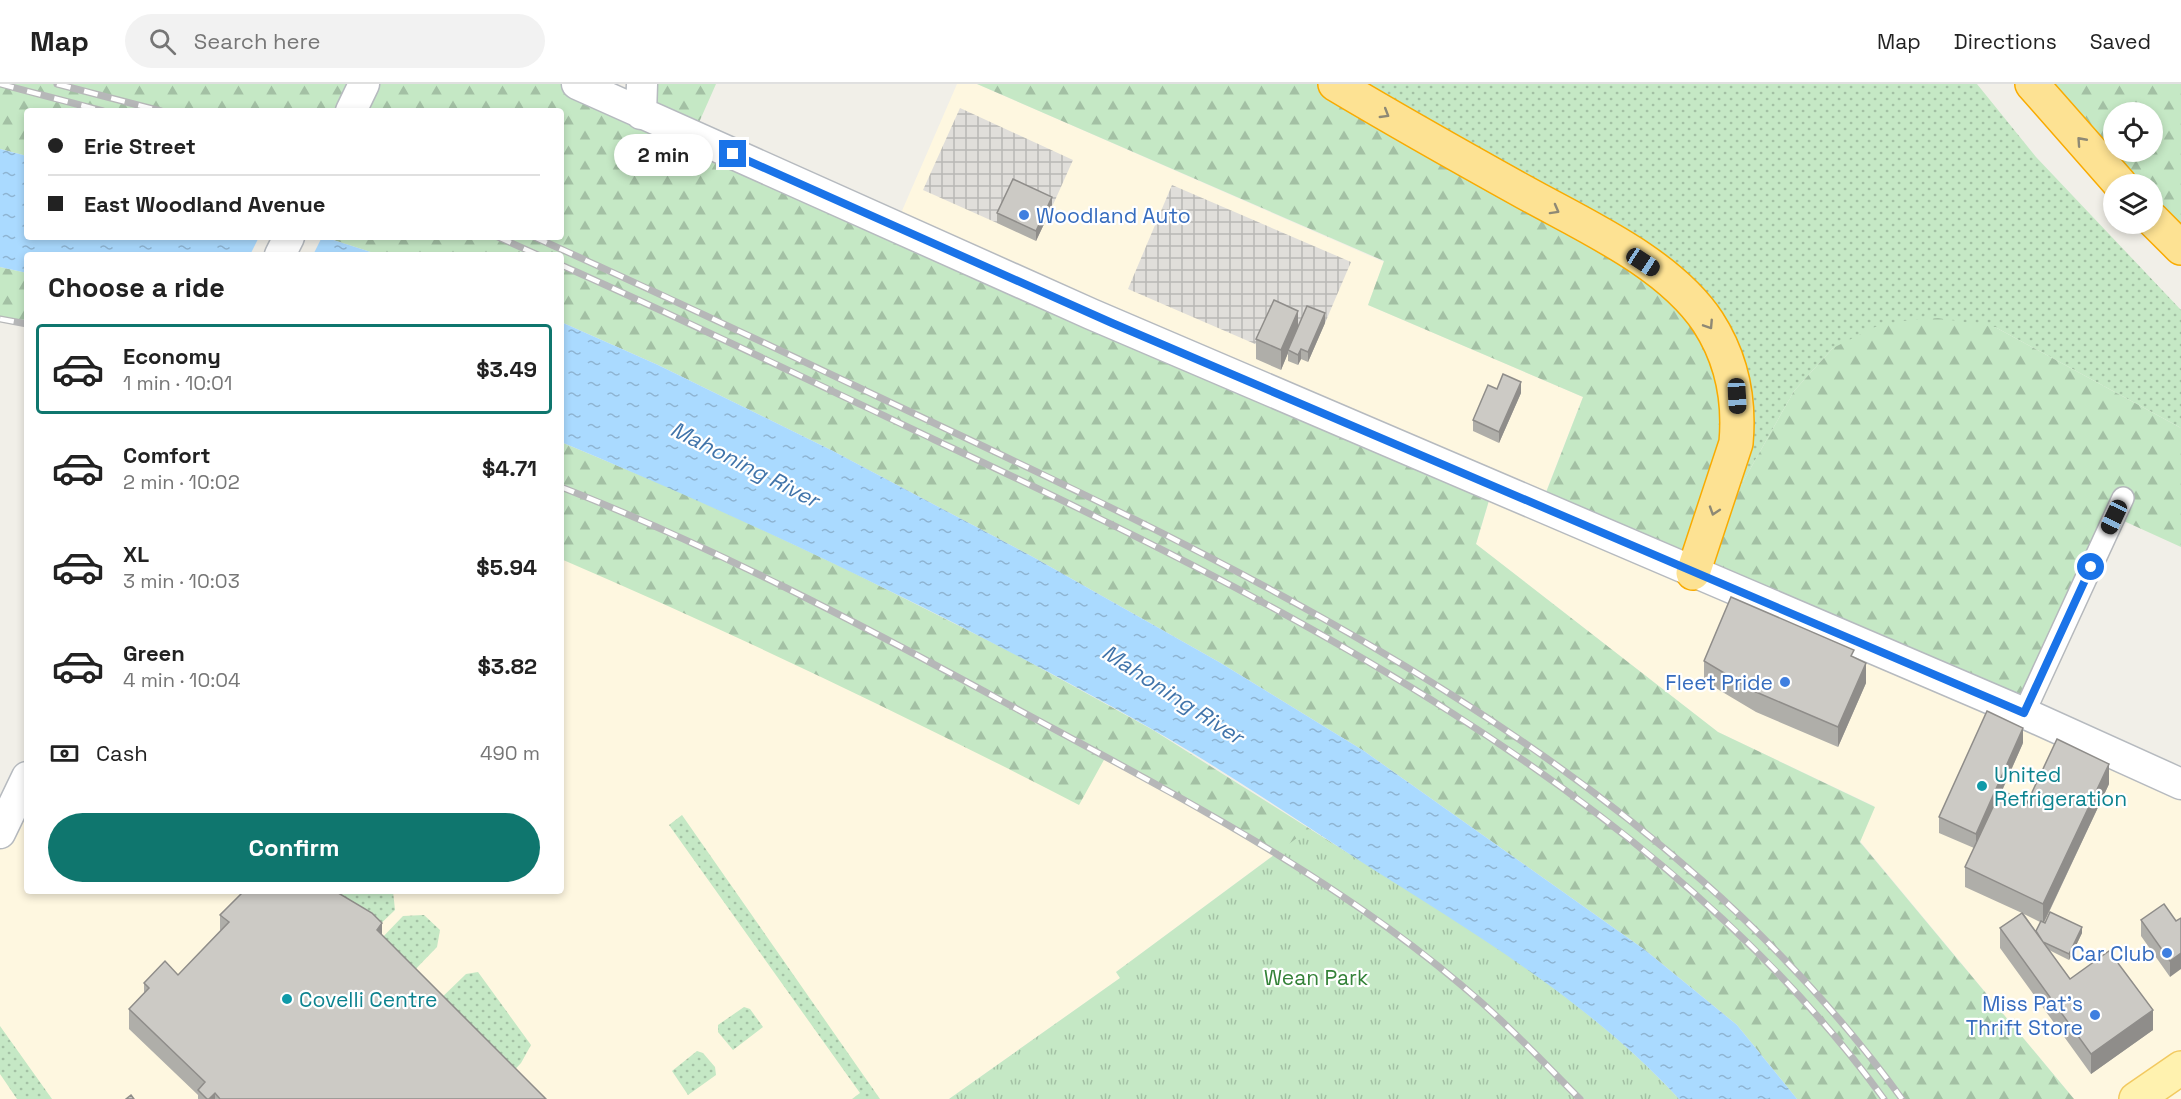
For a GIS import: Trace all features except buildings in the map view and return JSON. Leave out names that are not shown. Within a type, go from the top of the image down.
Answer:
[{"type":"highway","points":[[1335,84],[1597,233],[1673,283],[1707,320],[1720,341],[1730,366],[1737,396],[1738,421],[1736,443],[1693,573]]},
{"type":"highway","points":[[2032,84],[2111,174]]},
{"type":"highway","points":[[2163,230],[2181,248]]},
{"type":"main road","points":[[352,108],[364,84]]},
{"type":"main road","points":[[577,84],[632,97],[1091,314],[2024,713],[2181,784]]},
{"type":"main road","points":[[0,833],[24,783]]},
{"type":"main road","points":[[2136,1099],[2181,1068]]},
{"type":"street","points":[[2024,713],[2123,498]]},
{"type":"shaded area","points":[[957,84],[977,84],[1384,262],[1368,305],[1583,397],[1540,507],[2181,784],[2181,1099],[2074,1099],[1860,841],[1874,806],[1718,732],[1476,544],[1493,488],[895,227]]},
{"type":"shaded area","points":[[960,108],[1073,160],[1052,207],[1013,190],[997,223],[923,190]]},
{"type":"shaded area","points":[[1172,185],[1351,262],[1325,323],[1262,347],[1128,289]]},
{"type":"shaded area","points":[[564,488],[1057,731],[1275,854],[1116,972],[1120,978],[949,1099],[0,1099],[0,833],[24,783],[24,894],[564,894]]},
{"type":"green space","points":[[0,84],[577,84],[641,113],[642,84],[716,84],[693,136],[1493,487],[1476,544],[1718,732],[1875,807],[1860,842],[2074,1099],[1797,1099],[1737,1025],[1645,950],[1364,751],[1219,662],[1033,557],[833,451],[658,365],[564,323],[564,252],[371,252],[333,240],[564,240],[564,108],[24,108],[24,155],[0,149]]},
{"type":"green space","points":[[977,84],[1335,84],[1659,272],[1730,366],[1712,537],[1794,391],[1833,348],[1875,327],[1903,321],[1938,318],[1995,327],[2181,428],[2181,547],[2115,517],[2024,713],[1540,508],[1583,397],[1368,305],[1384,261]]},
{"type":"green space","points":[[1335,84],[1977,84],[2036,157],[2103,228],[2103,234],[2109,234],[2181,310],[2181,428],[1995,327],[1833,348],[1794,391],[1712,537],[1736,443]]},
{"type":"green space","points":[[2032,84],[2181,84],[2181,248],[2163,229],[2163,174],[2111,174]]},
{"type":"green space","points":[[0,267],[24,272],[24,323],[0,319]]},
{"type":"green space","points":[[564,443],[697,499],[848,570],[1017,655],[1153,730],[1451,918],[1679,1099],[1275,854],[1105,758],[1079,805],[951,740],[692,617],[564,560]]},
{"type":"green space","points":[[682,815],[880,1099],[852,1099],[860,1093],[669,825]]},
{"type":"green space","name":"Wean Park","points":[[1309,829],[1455,920],[1550,985],[1638,1058],[1679,1099],[949,1099],[1120,978],[1116,972]]},
{"type":"green space","points":[[309,894],[393,894],[395,910],[371,933]]},
{"type":"green space","points":[[424,915],[440,930],[437,947],[406,979],[379,941],[403,916]]},
{"type":"green space","points":[[478,972],[531,1045],[521,1063],[506,1079],[433,1006],[466,974]]},
{"type":"green space","points":[[744,1007],[750,1009],[763,1027],[733,1050],[718,1032],[718,1025]]},
{"type":"green space","points":[[0,1026],[52,1099],[17,1099],[0,1074]]},
{"type":"green space","points":[[697,1051],[703,1053],[715,1067],[716,1075],[688,1095],[672,1071]]},
{"type":"water","points":[[0,149],[24,155],[24,240],[333,240],[371,252],[24,252],[24,272],[0,267]]},
{"type":"water","name":"Mahoning River","points":[[564,323],[658,365],[833,451],[1033,557],[1219,662],[1364,751],[1645,950],[1737,1025],[1797,1099],[1679,1099],[1607,1030],[1528,970],[1177,744],[1078,688],[860,576],[637,474],[564,443]]},
{"type":"pier","points":[[258,240],[320,240],[314,252],[252,252]]},
{"type":"railway","points":[[0,84],[92,108]]},
{"type":"railway","points":[[57,84],[149,108]]},
{"type":"railway","points":[[505,240],[531,252]]},
{"type":"railway","points":[[541,240],[1069,487],[1203,554],[1335,625],[1463,702],[1586,787],[1702,880],[1808,984],[1902,1099]]},
{"type":"railway","points":[[564,266],[702,329],[1064,501],[1194,566],[1324,636],[1452,713],[1574,796],[1688,888],[1792,988],[1884,1099]]},
{"type":"railway","points":[[0,319],[24,323]]},
{"type":"railway","points":[[564,488],[675,535],[841,616],[1128,769],[1252,839],[1370,915],[1427,957],[1494,1014],[1580,1099]]},
{"type":"place","name":"Woodland Auto","points":[[1024,215]]},
{"type":"place","name":"Fleet Pride","points":[[1785,682]]},
{"type":"place","name":"United Refrigeration","points":[[1982,786]]},
{"type":"place","name":"Car Club","points":[[2167,953]]},
{"type":"place","name":"Covelli Centre","points":[[287,999]]},
{"type":"place","name":"Miss Pat's Thrift Store","points":[[2095,1015]]},
{"type":"route","points":[[733,154],[1112,323],[1556,515],[2024,713],[2091,567]]}]
